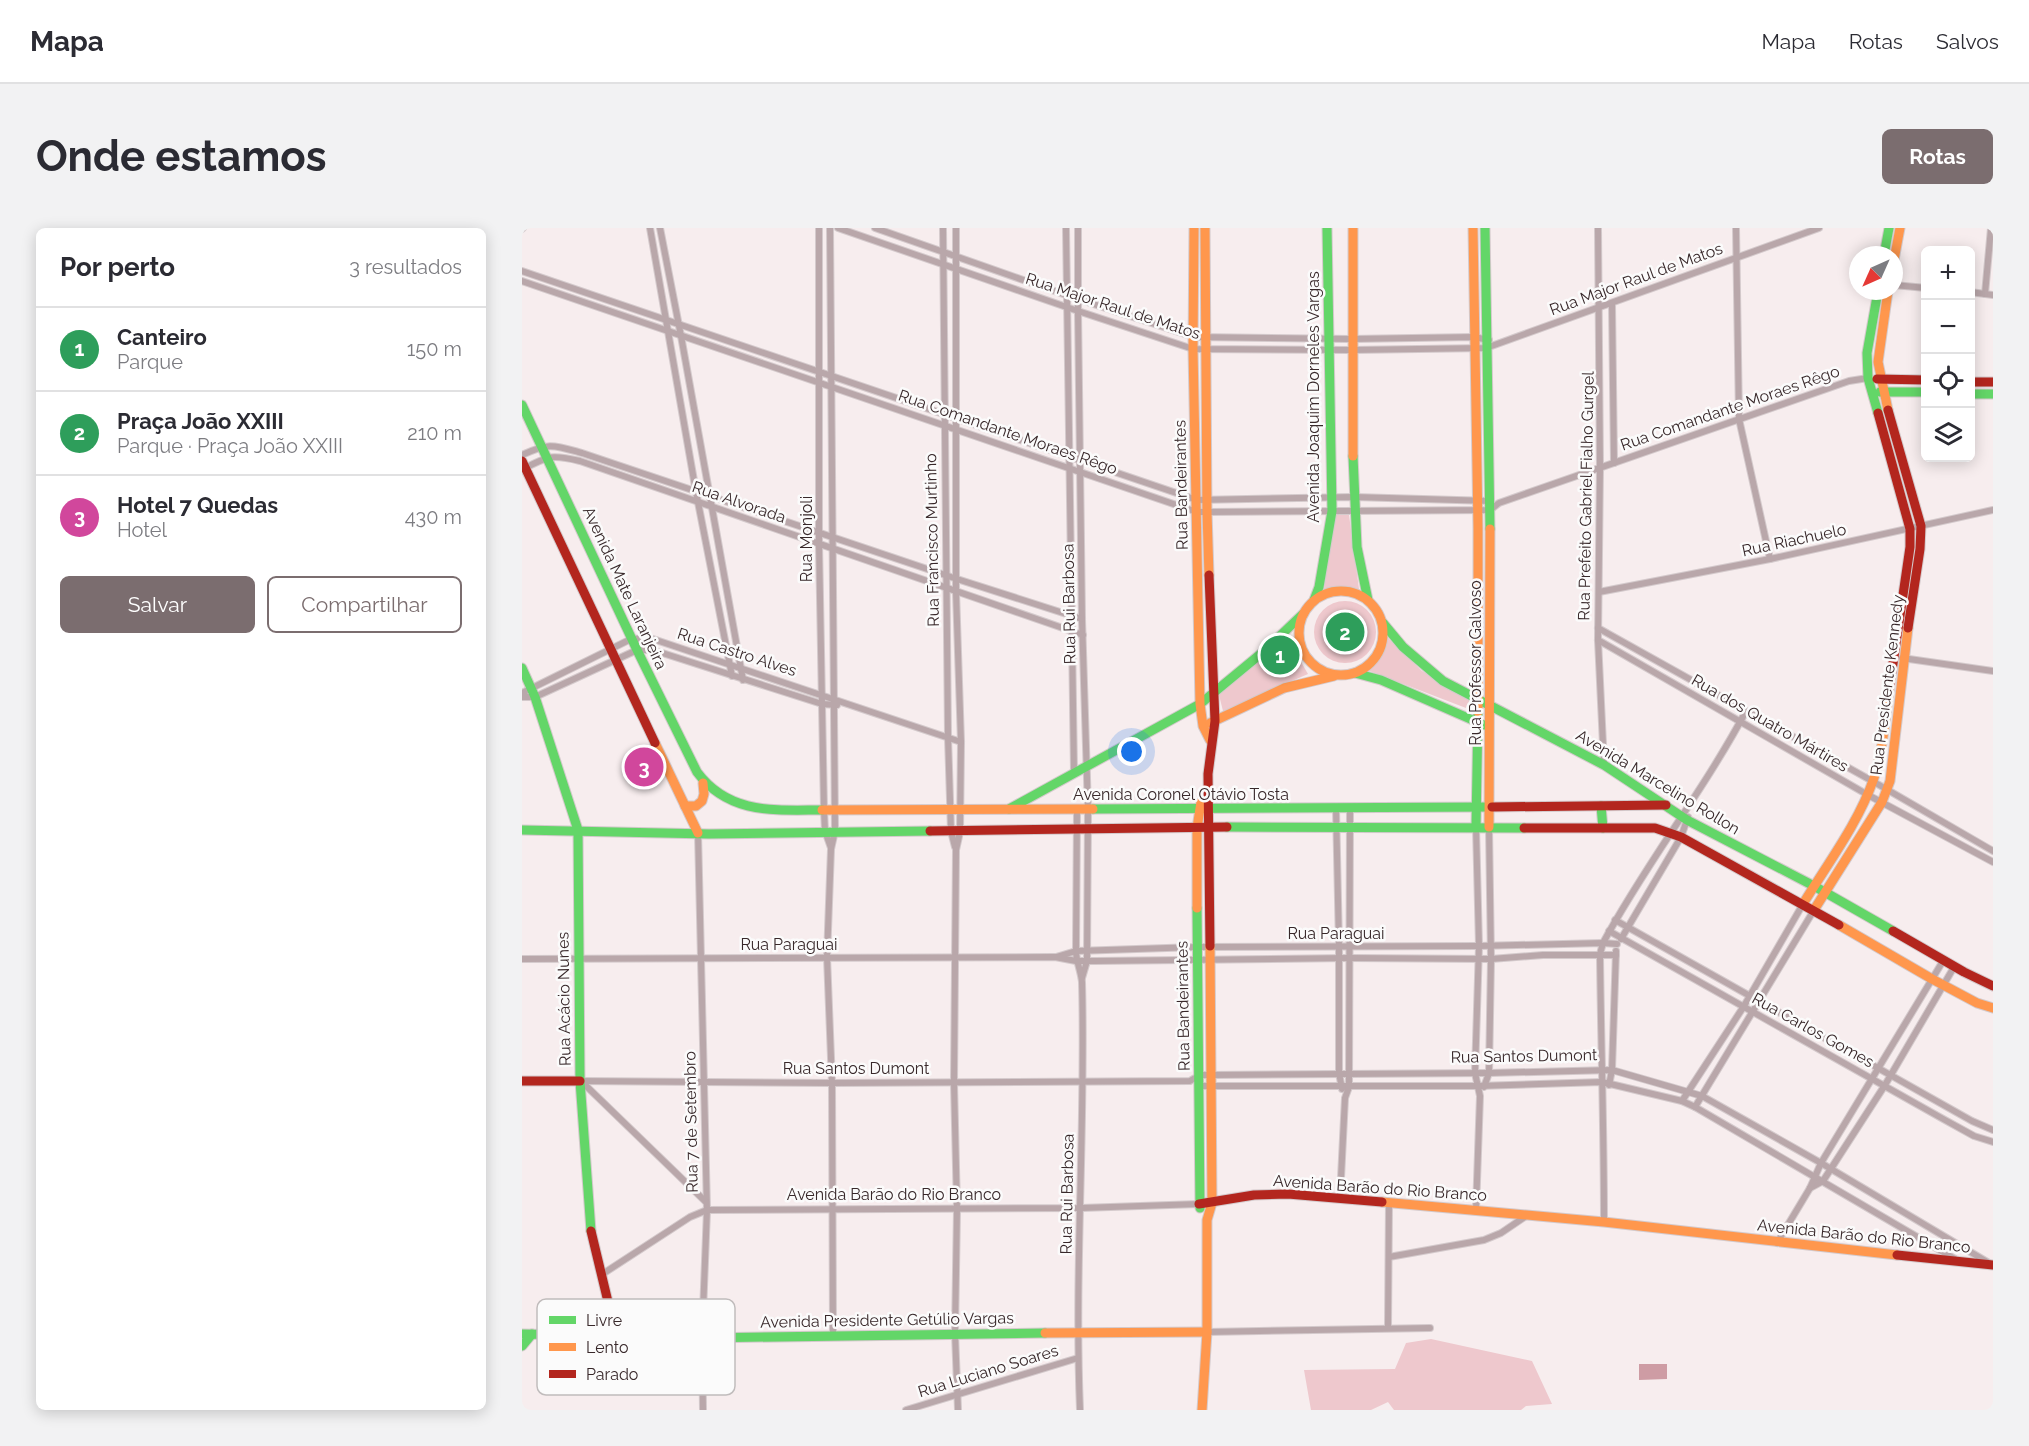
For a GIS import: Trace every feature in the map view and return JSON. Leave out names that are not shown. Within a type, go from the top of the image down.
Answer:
[{"type":"street","points":[[650,228],[696,492],[732,676]]},
{"type":"street","points":[[660,228],[743,680]]},
{"type":"street","name":"Rua Monjoli","points":[[819,228],[819,544],[824,810],[830,831],[831,849],[827,957],[832,1083],[832,1335]]},
{"type":"street","name":"Rua Monjoli","points":[[830,228],[834,698],[834,810],[830,831]]},
{"type":"street","name":"Rua Major Raul de Matos","points":[[838,228],[1066,308],[1193,349],[1474,349],[1486,343]]},
{"type":"street","name":"Rua Major Raul de Matos","points":[[875,228],[1066,296],[1194,337],[1474,338],[1486,343],[1496,343],[1612,303],[1819,228]]},
{"type":"street","name":"Rua Francisco Murtinho","points":[[943,228],[948,737],[956,832],[954,1083],[957,1209],[955,1333],[958,1410]]},
{"type":"street","name":"Rua Francisco Murtinho","points":[[955,811],[961,742],[956,592],[956,228]]},
{"type":"street","name":"Rua Rui Barbosa","points":[[1066,228],[1074,772]]},
{"type":"street","name":"Rua Rui Barbosa","points":[[1078,228],[1084,701],[1088,810],[1087,961],[1082,978],[1078,1333],[1080,1410]]},
{"type":"street","name":"Rua Bandeirantes","points":[[1194,228],[1193,349],[1196,450],[1202,500],[1208,513],[1215,721],[1210,740],[1207,791],[1209,807],[1212,1203],[1207,1220],[1207,1332],[1202,1410]]},
{"type":"street","name":"Rua Bandeirantes","points":[[1205,228],[1207,450],[1202,500],[1197,512],[1200,704],[1203,726],[1210,740]]},
{"type":"street","name":"Avenida Joaquim Dorneles Vargas","points":[[1314,600],[1319,586],[1332,511],[1327,228]]},
{"type":"street","points":[[1203,726],[1284,688],[1355,673],[1369,666],[1379,654],[1383,639],[1383,624],[1377,611],[1368,600],[1358,560],[1354,498],[1351,350],[1353,228]]},
{"type":"street","name":"Rua Professor Galvoso","points":[[1473,228],[1479,624],[1476,827],[1479,946],[1475,1072],[1481,1086]]},
{"type":"street","name":"Rua Professor Galvoso","points":[[1476,1209],[1480,1096],[1481,1086],[1489,1073],[1491,959],[1488,808],[1491,705],[1485,228]]},
{"type":"street","name":"Rua Prefeito Gabriel Fialho Gurgel","points":[[1598,228],[1600,307],[1598,640],[1604,765]]},
{"type":"street","points":[[1736,228],[1739,419],[1770,559]]},
{"type":"street","points":[[1886,246],[1889,228]]},
{"type":"street","points":[[1897,246],[1900,228]]},
{"type":"street","points":[[1989,294],[1991,228]]},
{"type":"street","points":[[896,248],[899,236]]},
{"type":"street","points":[[1194,241],[1205,241]]},
{"type":"street","points":[[1473,259],[1485,259]]},
{"type":"street","points":[[994,282],[998,271]]},
{"type":"street","points":[[1194,272],[1205,272]]},
{"type":"street","name":"Rua Comandante Moraes Rêgo","points":[[522,276],[669,332],[1197,512],[1208,513],[1355,510],[1478,511],[1489,505],[1849,381],[1868,378]]},
{"type":"street","name":"Rua Comandante Moraes Rêgo","points":[[522,276],[666,319],[944,415],[1202,500],[1332,498],[1478,500],[1489,505]]},
{"type":"street","points":[[819,278],[830,278]]},
{"type":"street","points":[[1903,286],[1921,288]]},
{"type":"street","points":[[660,288],[671,287]]},
{"type":"street","points":[[943,300],[956,300]]},
{"type":"street","name":"Rua Presidente Kennedy","points":[[1682,1101],[1744,1006],[1874,782],[1910,547],[1910,529],[1868,378],[1867,353],[1876,300]]},
{"type":"street","name":"Rua Presidente Kennedy","points":[[1695,1107],[1888,790],[1920,549],[1921,526],[1880,379],[1878,362],[1887,300]]},
{"type":"street","name":"Rua Prefeito Gabriel Fialho Gurgel","points":[[1612,303],[1614,463]]},
{"type":"street","points":[[635,320],[638,310]]},
{"type":"street","points":[[819,316],[830,316]]},
{"type":"street","points":[[1134,330],[1137,318]]},
{"type":"street","points":[[1264,350],[1265,338]]},
{"type":"street","points":[[944,347],[956,348]]},
{"type":"street","points":[[751,359],[753,349]]},
{"type":"street","points":[[1868,378],[1921,381]]},
{"type":"street","points":[[1975,382],[1993,382]]},
{"type":"street","points":[[1068,384],[1079,383]]},
{"type":"street","points":[[1475,393],[1487,392]]},
{"type":"street","points":[[1872,392],[1921,392]]},
{"type":"street","points":[[1975,394],[1993,394]]},
{"type":"street","points":[[900,410],[902,400]]},
{"type":"street","name":"Avenida Mate Laranjeira","points":[[522,405],[637,650],[703,783]]},
{"type":"street","points":[[1600,405],[1613,405]]},
{"type":"street","points":[[1195,418],[1207,418]]},
{"type":"street","points":[[819,422],[831,422]]},
{"type":"street","points":[[1476,434],[1488,434]]},
{"type":"street","points":[[1013,449],[1015,438]]},
{"type":"street","points":[[522,455],[542,446]]},
{"type":"street","name":"Rua Alvorada","points":[[542,446],[556,446],[582,453],[1083,619]]},
{"type":"street","points":[[1196,450],[1207,450]]},
{"type":"street","points":[[580,461],[582,453]]},
{"type":"street","name":"Rua Alvorada","points":[[547,457],[559,456],[580,461],[1083,635]]},
{"type":"street","points":[[547,457],[523,466],[698,833]]},
{"type":"street","points":[[819,460],[831,460]]},
{"type":"street","points":[[655,488],[657,478]]},
{"type":"street","points":[[1138,491],[1141,480]]},
{"type":"street","points":[[945,501],[956,502]]},
{"type":"street","name":"Rua Riachuelo","points":[[1599,592],[1770,559],[1993,510]]},
{"type":"street","points":[[766,525],[768,516]]},
{"type":"street","points":[[1071,545],[1082,546]]},
{"type":"street","points":[[714,585],[725,584]]},
{"type":"street","points":[[1007,810],[1214,695],[1303,614],[1314,600],[1331,591],[1351,592],[1368,600]]},
{"type":"street","points":[[1303,614],[1299,629],[1300,646],[1308,660],[1321,670],[1337,675]]},
{"type":"street","name":"Avenida Marcelino Rollon","points":[[1383,624],[1422,665],[1443,681],[1604,765],[1685,818],[1814,886],[1943,961],[1993,986]]},
{"type":"street","points":[[1479,624],[1490,624]]},
{"type":"street","points":[[821,625],[833,626]]},
{"type":"street","name":"Rua dos Quatro Mártires","points":[[1598,628],[1993,850]]},
{"type":"street","points":[[1199,637],[1212,638]]},
{"type":"street","name":"Rua Castro Alves","points":[[522,695],[531,687],[611,648],[632,639],[650,638],[961,742]]},
{"type":"street","name":"Rua dos Quatro Mártires","points":[[1598,640],[1868,795],[1993,862]]},
{"type":"street","name":"Rua Castro Alves","points":[[522,695],[535,697],[637,650],[653,650],[822,704],[834,706],[846,704]]},
{"type":"street","points":[[1893,657],[1993,671]]},
{"type":"street","name":"Rua Acácio Nunes","points":[[522,668],[535,697],[578,830],[580,1081],[591,1230],[607,1299]]},
{"type":"street","points":[[1355,673],[1381,680],[1490,727]]},
{"type":"street","points":[[780,691],[782,681]]},
{"type":"street","points":[[948,698],[959,698]]},
{"type":"street","points":[[1073,700],[1084,701]]},
{"type":"street","points":[[1604,1222],[1604,1092],[1612,1070],[1617,944],[1681,837],[1685,818],[1691,805],[1746,711]]},
{"type":"street","points":[[685,806],[693,807],[704,800],[703,783]]},
{"type":"street","name":"Avenida Coronel Otávio Tosta","points":[[703,783],[716,793],[747,807],[764,810],[955,811],[1199,807],[1350,809],[1666,805]]},
{"type":"street","name":"Rua Bandeirantes","points":[[1207,791],[1199,807],[1197,891],[1200,1075],[1198,1204],[1207,1220]]},
{"type":"street","points":[[1601,806],[1603,828]]},
{"type":"street","points":[[1257,828],[1258,807]]},
{"type":"street","points":[[1336,808],[1340,946],[1340,1073],[1345,1098]]},
{"type":"street","points":[[1408,808],[1410,828]]},
{"type":"street","points":[[1340,1198],[1345,1098],[1349,1087],[1350,809]]},
{"type":"street","name":"Rua Rui Barbosa","points":[[1077,810],[1076,961],[1082,978]]},
{"type":"street","points":[[1606,1082],[1601,1069],[1600,954],[1602,943],[1670,833],[1685,818]]},
{"type":"street","points":[[1940,834],[1945,823]]},
{"type":"street","name":"Avenida Coronel Otávio Tosta","points":[[522,830],[698,833],[956,832],[1198,827],[1656,828]]},
{"type":"street","name":"Avenida Marcelino Rollon","points":[[1656,828],[1681,837],[1977,1003],[1993,1008]]},
{"type":"street","name":"Rua 7 de Setembro","points":[[698,833],[706,1206],[703,1299]]},
{"type":"street","points":[[1641,879],[1652,886]]},
{"type":"street","points":[[1076,891],[1087,892]]},
{"type":"street","points":[[1197,891],[1209,891]]},
{"type":"street","name":"Rua Carlos Gomes","points":[[1615,920],[1749,997],[1993,1130]]},
{"type":"street","name":"Rua Carlos Gomes","points":[[1609,931],[1974,1136],[1993,1142]]},
{"type":"street","name":"Rua Paraguai","points":[[1056,957],[1076,951],[1140,948],[1617,944]]},
{"type":"street","points":[[1542,945],[1543,955]]},
{"type":"street","points":[[1275,946],[1275,959]]},
{"type":"street","points":[[1140,948],[1140,961]]},
{"type":"street","name":"Rua Paraguai","points":[[522,959],[1056,957],[1076,961],[1140,961],[1339,958],[1491,959],[1543,955],[1616,955]]},
{"type":"street","points":[[1772,958],[1781,965]]},
{"type":"street","points":[[1777,1243],[1810,1188],[1821,1163],[1943,961]]},
{"type":"street","points":[[1810,1188],[1822,1181],[1885,1085],[1954,967]]},
{"type":"street","points":[[1198,1013],[1210,1014]]},
{"type":"street","name":"Rua Santos Dumont","points":[[522,1081],[832,1083],[1190,1081],[1200,1075],[1211,1074],[1612,1070],[1702,1096],[1830,1168],[1992,1265]]},
{"type":"street","points":[[580,1081],[706,1206]]},
{"type":"street","points":[[1190,1081],[1200,1087]]},
{"type":"street","name":"Rua Santos Dumont","points":[[1200,1087],[1481,1086],[1606,1082],[1682,1101],[1695,1107],[1959,1262]]},
{"type":"street","name":"Avenida Barão do Rio Branco","points":[[601,1275],[706,1206],[831,1209],[1081,1208],[1198,1204],[1254,1195],[1288,1194],[1476,1209],[1992,1265]]},
{"type":"street","points":[[1388,1328],[1389,1202]]},
{"type":"street","points":[[1389,1257],[1484,1240],[1502,1233],[1526,1216]]},
{"type":"street","points":[[1207,1332],[1430,1328]]},
{"type":"street","name":"Avenida Presidente Getúlio Vargas","points":[[735,1337],[1207,1332]]},
{"type":"street","points":[[522,1346],[527,1334]]},
{"type":"street","name":"Rua Luciano Soares","points":[[906,1410],[1078,1358]]},
{"type":"street","name":"Rua 7 de Setembro","points":[[703,1395],[703,1410]]},
{"type":"shaded area","points":[[1334,515],[1349,515],[1359,589],[1324,590]]},
{"type":"shaded area","points":[[1339,601],[1351,601],[1367,610],[1374,620],[1376,632],[1374,644],[1367,654],[1351,663],[1339,663],[1328,658],[1319,649],[1314,638],[1314,626],[1319,615],[1328,606]]},
{"type":"shaded area","points":[[1286,636],[1308,674],[1223,711],[1218,691]]},
{"type":"shaded area","points":[[1386,636],[1422,671],[1471,697],[1466,708],[1367,670],[1379,655]]},
{"type":"shaded area","points":[[1431,1339],[1532,1361],[1552,1404],[1526,1406],[1521,1410],[1394,1410],[1388,1402],[1371,1410],[1311,1410],[1304,1370],[1395,1369],[1406,1343]]},
{"type":"shaded area","points":[[1639,1364],[1667,1364],[1667,1379],[1639,1380]]},
{"type":"traffic: fast","points":[[1314,600],[1319,587],[1332,511],[1327,228]]},
{"type":"traffic: fast","points":[[1485,228],[1490,529]]},
{"type":"traffic: fast","points":[[1886,246],[1889,228]]},
{"type":"traffic: fast","points":[[1876,300],[1867,353],[1868,378],[1878,413]]},
{"type":"traffic: fast","points":[[1880,392],[1921,392]]},
{"type":"traffic: fast","points":[[1975,394],[1993,394]]},
{"type":"traffic: fast","points":[[522,405],[697,772],[723,796],[738,803],[770,809],[822,810]]},
{"type":"traffic: fast","points":[[1353,456],[1357,547],[1368,600]]},
{"type":"traffic: fast","points":[[1009,809],[1200,704],[1263,652],[1303,614]]},
{"type":"traffic: fast","points":[[1383,623],[1403,647],[1443,681],[1604,765],[1687,820],[1814,886],[1893,931]]},
{"type":"traffic: fast","points":[[522,668],[535,697],[578,830],[580,1081],[591,1231]]},
{"type":"traffic: fast","points":[[1355,673],[1381,680],[1484,725]]},
{"type":"traffic: fast","points":[[1476,827],[1478,712]]},
{"type":"traffic: fast","points":[[1601,806],[1603,828]]},
{"type":"traffic: fast","points":[[1093,809],[1492,807]]},
{"type":"traffic: fast","points":[[1227,827],[1524,828]]},
{"type":"traffic: fast","points":[[522,830],[709,834],[930,831]]},
{"type":"traffic: fast","points":[[1197,908],[1200,1208]]},
{"type":"traffic: fast","points":[[735,1338],[1045,1333]]},
{"type":"traffic: fast","points":[[522,1334],[537,1334]]},
{"type":"traffic: fast","points":[[522,1346],[532,1334]]},
{"type":"traffic: slow","points":[[1194,228],[1193,349],[1200,704],[1203,726],[1210,740]]},
{"type":"traffic: slow","points":[[1205,228],[1209,575]]},
{"type":"traffic: slow","points":[[1353,228],[1353,456]]},
{"type":"traffic: slow","points":[[1473,228],[1478,528],[1478,712]]},
{"type":"traffic: slow","points":[[1897,246],[1900,228]]},
{"type":"traffic: slow","points":[[1887,300],[1878,362],[1888,410]]},
{"type":"traffic: slow","points":[[1489,827],[1490,529]]},
{"type":"traffic: slow","points":[[1341,591],[1357,594],[1371,603],[1380,617],[1383,633],[1380,649],[1371,663],[1357,672],[1341,675],[1325,672],[1311,663],[1302,649],[1299,633],[1302,617],[1311,603],[1325,594],[1341,591]]},
{"type":"traffic: slow","points":[[1814,910],[1882,802],[1890,781],[1908,628]]},
{"type":"traffic: slow","points":[[1210,723],[1284,688],[1334,676]]},
{"type":"traffic: slow","points":[[1803,904],[1842,843],[1860,811],[1874,778],[1880,757],[1889,691]]},
{"type":"traffic: slow","points":[[655,743],[698,833]]},
{"type":"traffic: slow","points":[[685,806],[696,806],[702,801],[703,783]]},
{"type":"traffic: slow","points":[[1197,908],[1197,828],[1201,802]]},
{"type":"traffic: slow","points":[[822,810],[1093,809]]},
{"type":"traffic: slow","points":[[1839,925],[1932,979],[1977,1003],[1993,1008]]},
{"type":"traffic: slow","points":[[1202,1410],[1207,1332],[1207,1220],[1212,1203],[1210,946]]},
{"type":"traffic: slow","points":[[1382,1202],[1604,1222],[1897,1255]]},
{"type":"traffic: slow","points":[[1045,1333],[1207,1332]]},
{"type":"traffic: jam","points":[[1877,379],[1921,380]]},
{"type":"traffic: jam","points":[[1975,382],[1993,382]]},
{"type":"traffic: jam","points":[[1888,410],[1921,526],[1920,549],[1908,628]]},
{"type":"traffic: jam","points":[[1878,413],[1910,529],[1910,547],[1889,691]]},
{"type":"traffic: jam","points":[[522,461],[655,743]]},
{"type":"traffic: jam","points":[[1209,575],[1215,721],[1208,774],[1210,946]]},
{"type":"traffic: jam","points":[[1492,807],[1666,805]]},
{"type":"traffic: jam","points":[[930,831],[1227,827]]},
{"type":"traffic: jam","points":[[1524,828],[1655,828],[1681,837],[1839,925]]},
{"type":"traffic: jam","points":[[1893,931],[1993,986]]},
{"type":"traffic: jam","points":[[522,1081],[580,1081]]},
{"type":"traffic: jam","points":[[1199,1204],[1254,1195],[1288,1194],[1382,1202]]},
{"type":"traffic: jam","points":[[591,1231],[607,1299]]},
{"type":"traffic: jam","points":[[1897,1255],[1993,1265]]},
{"type":"place","name":"Praça João XXIII","points":[[1345,632]]},
{"type":"place","name":"Canteiro","points":[[1280,655]]},
{"type":"place","name":"Hotel 7 Quedas","points":[[644,767]]}]
